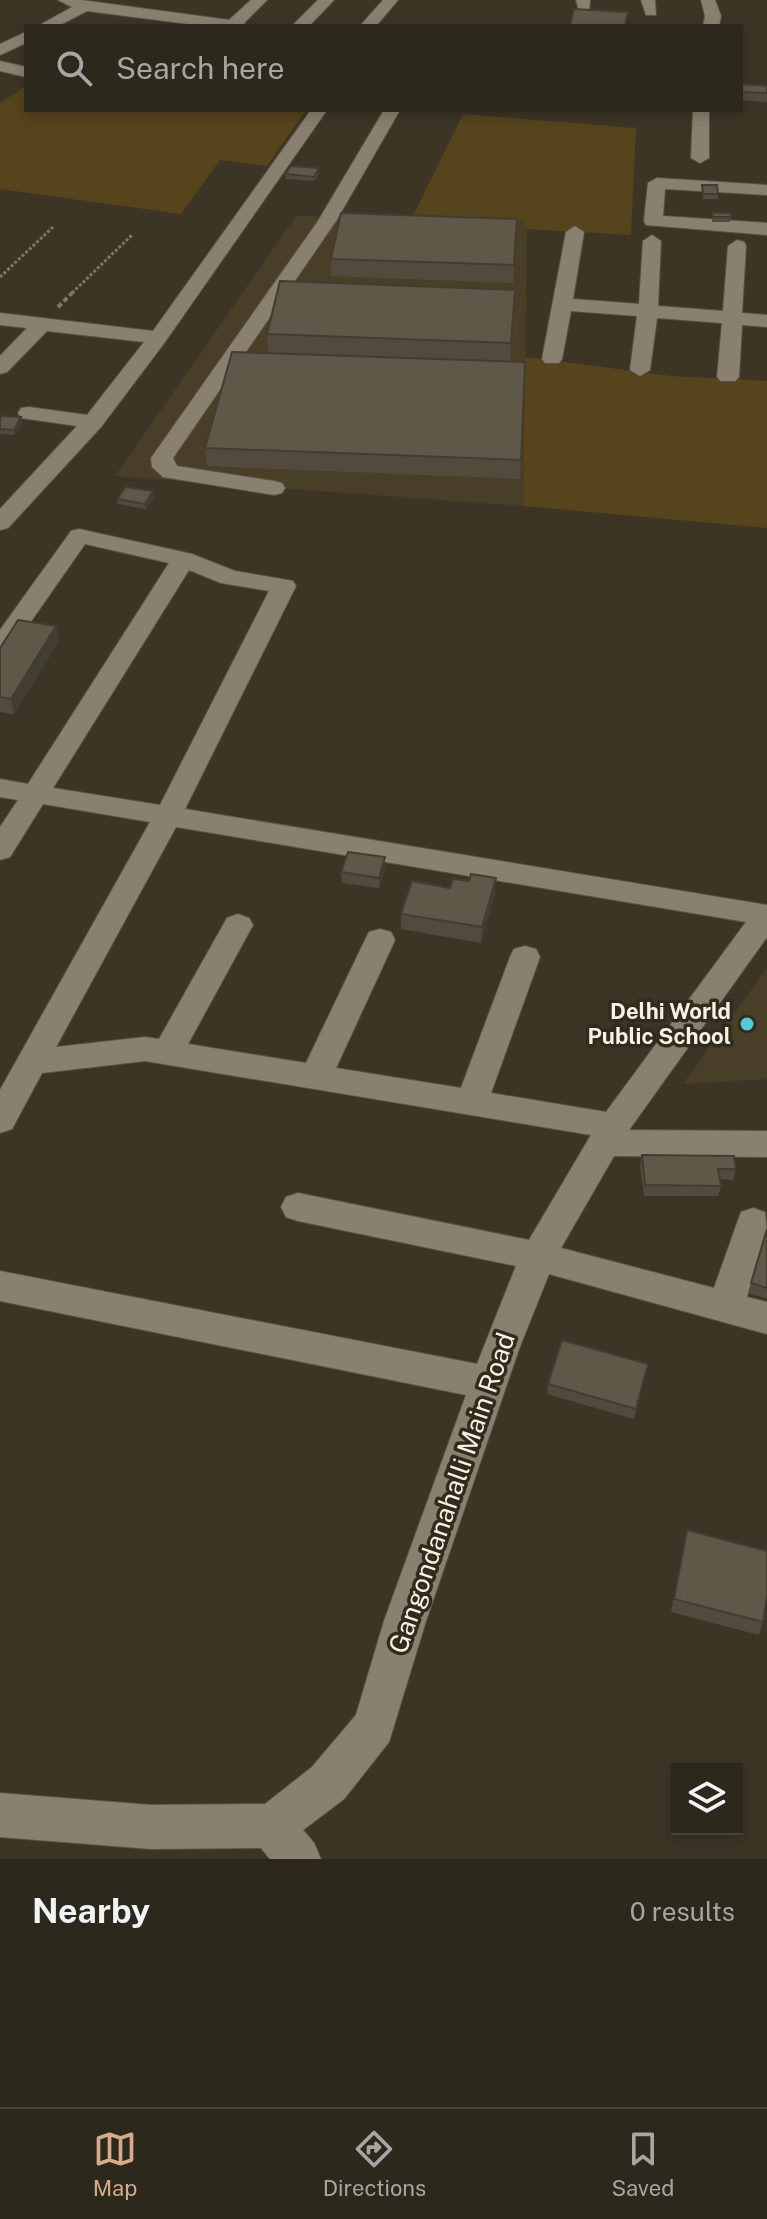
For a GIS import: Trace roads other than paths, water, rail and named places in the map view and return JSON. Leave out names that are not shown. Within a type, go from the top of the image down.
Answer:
[{"type":"street","points":[[65,0],[85,6],[119,5],[172,17],[224,24]]},
{"type":"street","points":[[172,17],[192,0]]},
{"type":"street","points":[[233,24],[260,0]]},
{"type":"street","points":[[302,24],[327,0]]},
{"type":"street","points":[[370,24],[391,0]]},
{"type":"street","points":[[708,0],[713,16],[711,24]]},
{"type":"street","points":[[50,24],[85,6]]},
{"type":"street","points":[[0,50],[24,38]]},
{"type":"street","points":[[0,66],[24,72]]},
{"type":"street","points":[[0,523],[93,422],[158,338],[318,112]]},
{"type":"street","points":[[274,488],[171,472],[161,463],[164,452],[327,221],[391,112]]},
{"type":"street","points":[[700,158],[701,112]]},
{"type":"street","points":[[767,190],[657,183],[653,221],[767,229]]},
{"type":"street","points":[[327,221],[356,222]]},
{"type":"street","points":[[552,359],[575,232]]},
{"type":"street","points":[[640,370],[648,312],[652,241]]},
{"type":"street","points":[[728,377],[737,246]]},
{"type":"street","points":[[284,281],[314,283]]},
{"type":"street","points":[[562,304],[767,321]]},
{"type":"street","points":[[0,319],[158,338]]},
{"type":"street","points":[[0,368],[41,325]]},
{"type":"street","points":[[233,352],[263,353]]},
{"type":"street","points":[[29,413],[93,422]]},
{"type":"street","points":[[0,648],[79,536],[184,559],[230,578],[284,586],[168,816],[0,1120]]},
{"type":"street","points":[[0,850],[184,559]]},
{"type":"street","points":[[0,788],[767,915]]},
{"type":"street","name":"Gangondanahalli Main Road","points":[[0,1815],[285,1842],[374,1727],[405,1621],[489,1383],[538,1256],[609,1134],[677,1033],[767,915]]},
{"type":"street","points":[[167,1053],[238,925]]},
{"type":"street","points":[[315,1078],[380,940]]},
{"type":"street","points":[[471,1104],[525,957]]},
{"type":"street","points":[[34,1062],[145,1049],[471,1104],[609,1134],[767,1144]]},
{"type":"street","points":[[298,1207],[538,1256],[767,1318]]},
{"type":"street","points":[[726,1306],[753,1222]]},
{"type":"street","points":[[0,1286],[489,1383]]},
{"type":"place","name":"Delhi World Public School","points":[[747,1024]]}]
